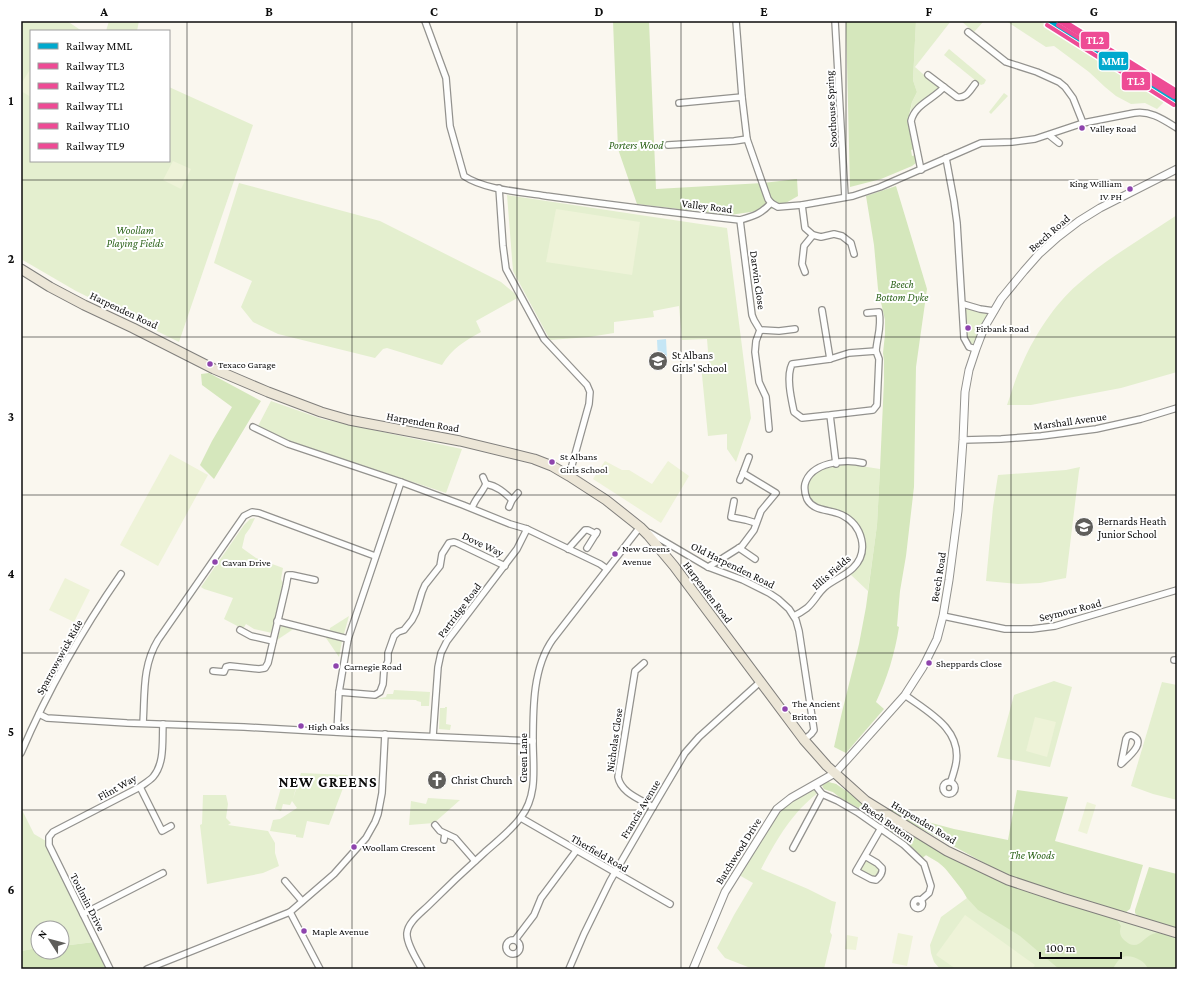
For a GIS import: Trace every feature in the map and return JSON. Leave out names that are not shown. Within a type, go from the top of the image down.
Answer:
[{"type":"main road","name":"Harpenden Road","points":[[21,269],[50,287],[84,305],[214,369],[268,392],[321,412],[349,420],[460,441],[534,459],[552,466],[606,500],[640,527],[674,566],[804,740],[835,773],[866,801],[947,851],[1008,880],[1062,898],[1177,932]]},
{"type":"street","name":"Valley Road","points":[[425,21],[446,78],[450,126],[464,176],[469,180],[499,188],[605,204],[740,220],[756,216],[771,204]]},
{"type":"street","points":[[736,21],[747,139],[768,199],[771,204],[778,207],[802,205],[853,196],[880,187],[981,143],[1012,142],[1035,139],[1083,123],[1140,112],[1147,112],[1154,115],[1177,128]]},
{"type":"street","name":"Soothouse Spring","points":[[835,21],[846,197]]},
{"type":"street","points":[[968,32],[1006,62],[1037,72],[1059,82],[1073,98],[1083,123]]},
{"type":"street","points":[[928,74],[957,97],[961,98],[964,97],[975,84]]},
{"type":"street","points":[[921,170],[912,121],[913,115],[921,105],[939,93],[944,87]]},
{"type":"street","points":[[679,103],[742,97]]},
{"type":"street","points":[[1049,134],[1059,143]]},
{"type":"street","points":[[668,145],[747,139]]},
{"type":"street","points":[[946,158],[956,216],[963,304],[964,338],[969,347],[976,349]]},
{"type":"street","name":"Beech Road","points":[[835,773],[869,737],[905,695],[923,667],[937,639],[943,616],[949,580],[958,511],[965,392],[969,370],[984,328],[994,311],[1024,271],[1039,254],[1058,237],[1079,221],[1100,208],[1177,169]]},
{"type":"street","points":[[499,188],[506,269],[544,339],[587,385],[590,392],[589,404],[569,476]]},
{"type":"street","points":[[802,205],[806,228],[813,235],[821,237],[834,234],[842,236],[851,243],[854,254]]},
{"type":"street","name":"Darwin Close","points":[[740,220],[752,315],[760,330]]},
{"type":"street","points":[[804,272],[802,264],[804,246],[813,235]]},
{"type":"street","points":[[963,304],[994,311]]},
{"type":"street","points":[[822,310],[830,359]]},
{"type":"street","points":[[867,314],[879,312],[880,330],[877,339],[876,351],[878,359],[877,405],[873,410],[802,418],[794,412],[789,379],[792,364],[830,359],[849,353],[876,351]]},
{"type":"street","points":[[768,429],[766,397],[759,382],[755,352],[756,341],[760,330],[780,331],[795,329]]},
{"type":"street","name":"Marshall Avenue","points":[[963,440],[1001,439],[1096,429],[1141,419],[1177,408]]},
{"type":"street","points":[[830,415],[836,464]]},
{"type":"street","points":[[253,427],[288,444],[401,482],[527,530],[600,564],[607,569]]},
{"type":"street","points":[[740,480],[749,457]]},
{"type":"street","name":"Ellis Fields","points":[[794,616],[807,608],[826,587],[852,569],[857,564],[861,554],[861,537],[856,526],[842,516],[821,510],[807,500],[805,487],[810,475],[825,465],[855,462],[863,463]]},
{"type":"street","points":[[708,567],[742,546],[754,530],[760,511],[776,493],[743,473]]},
{"type":"street","points":[[472,508],[475,500],[486,484],[483,477]]},
{"type":"street","points":[[337,732],[339,692],[348,639],[401,482]]},
{"type":"street","points":[[486,484],[492,485],[501,490],[512,500]]},
{"type":"street","points":[[509,507],[512,500],[518,493]]},
{"type":"street","points":[[734,501],[731,517],[756,523]]},
{"type":"street","points":[[143,723],[147,666],[151,653],[158,640],[241,519],[247,514],[252,512],[259,513],[375,556]]},
{"type":"street","points":[[590,527],[598,533]]},
{"type":"street","name":"Green Lane","points":[[422,969],[408,941],[406,934],[409,926],[421,912],[521,818],[532,796],[534,780],[534,709],[537,675],[544,653],[553,639],[640,527]]},
{"type":"street","name":"Partridge Road","points":[[433,736],[438,667],[441,653],[447,641],[517,549],[527,530]]},
{"type":"street","points":[[568,549],[585,530],[598,533]]},
{"type":"street","points":[[587,548],[598,533]]},
{"type":"street","name":"Old Harpenden Road","points":[[650,533],[708,567],[743,580],[769,593],[784,604],[794,616],[799,632],[814,730],[804,740]]},
{"type":"street","name":"Dove Way","points":[[339,692],[375,695],[380,692],[383,684],[384,670],[388,661],[388,653],[394,636],[398,632],[404,630],[412,620],[422,592],[440,566],[442,554],[449,543],[457,543],[505,566]]},
{"type":"street","points":[[739,548],[755,559]]},
{"type":"street","name":"Sparrowswick Ride","points":[[21,753],[38,714],[80,636],[121,574]]},
{"type":"street","points":[[214,671],[224,672],[226,667],[230,666],[260,669],[265,668],[268,663],[288,575],[314,580]]},
{"type":"street","name":"Seymour Road","points":[[943,616],[1005,630],[1032,629],[1055,626],[1177,590]]},
{"type":"street","points":[[277,622],[348,639]]},
{"type":"street","points":[[240,630],[251,636],[273,641]]},
{"type":"street","name":"Nicholas Close","points":[[644,663],[635,671],[618,777],[621,785],[626,791],[653,807]]},
{"type":"street","name":"Francis Avenue","points":[[569,969],[584,934],[615,872],[685,753],[699,737],[760,682]]},
{"type":"street","points":[[905,695],[943,723],[951,734],[956,747],[956,762],[951,781]]},
{"type":"street","points":[[38,714],[47,718],[533,741]]},
{"type":"street","name":"Flint Way","points":[[49,845],[49,837],[53,832],[140,788],[152,777],[160,766],[163,724]]},
{"type":"street","points":[[147,969],[290,912],[334,874],[366,838],[375,822],[381,804],[385,734]]},
{"type":"street","points":[[1128,736],[1134,736],[1138,740],[1137,747],[1121,764],[1126,739],[1128,736]]},
{"type":"street","name":"Batchwood Drive","points":[[693,969],[725,892],[773,814],[791,798],[835,773]]},
{"type":"street","points":[[793,848],[822,794],[815,785]]},
{"type":"street","points":[[140,788],[162,831],[171,826]]},
{"type":"street","name":"Beech Bottom","points":[[822,794],[838,801],[881,828],[904,844],[924,864],[932,886],[929,893],[921,900]]},
{"type":"street","name":"Therfield Road","points":[[521,818],[670,904]]},
{"type":"street","points":[[435,825],[440,831],[455,838],[475,860]]},
{"type":"street","points":[[865,856],[877,863],[882,868],[882,872],[876,880],[856,871],[881,828]]},
{"type":"street","points":[[444,840],[445,834]]},
{"type":"street","name":"Toulmin Drive","points":[[49,845],[110,969]]},
{"type":"street","points":[[515,940],[534,915],[541,898],[547,892],[576,851]]},
{"type":"street","points":[[84,914],[163,873]]},
{"type":"street","points":[[285,881],[302,902]]},
{"type":"street","points":[[290,912],[320,969]]},
{"type":"green space","name":"Woollam Playing Fields","points":[[21,21],[67,21],[80,30],[30,30],[30,162],[170,162],[170,87],[253,125],[179,342],[76,291],[21,259]]},
{"type":"green space","points":[[109,21],[139,21],[137,30],[106,30]]},
{"type":"green space","name":"Porters Wood","points":[[613,21],[649,21],[656,189],[763,183],[797,179],[798,196],[777,208],[730,215],[637,204],[618,149]]},
{"type":"green space","points":[[846,21],[916,21],[913,80],[917,92],[912,102],[908,120],[914,149],[911,150],[912,156],[915,155],[916,163],[881,179],[850,187]]},
{"type":"green space","points":[[916,21],[951,21],[915,67],[939,88],[936,93],[920,103],[910,114],[912,102],[917,92],[913,80]]},
{"type":"green space","points":[[961,21],[984,21],[974,32]]},
{"type":"green space","points":[[1006,21],[1040,21],[1164,102],[1157,109],[1145,103],[1131,104],[1116,96],[1089,72],[1054,46],[1046,47]]},
{"type":"green space","points":[[949,49],[986,80],[984,84],[981,85],[944,55]]},
{"type":"green space","points":[[30,70],[30,96],[21,91],[21,84]]},
{"type":"green space","points":[[1004,93],[1008,96],[991,114],[989,112]]},
{"type":"green space","points":[[173,161],[191,169],[181,189],[163,180]]},
{"type":"green space","points":[[239,183],[380,221],[501,282],[519,297],[476,321],[481,332],[455,349],[442,365],[387,348],[383,349],[375,358],[278,334],[253,322],[241,307],[252,281],[214,263]]},
{"type":"green space","name":"Beech Bottom Dyke","points":[[896,186],[927,289],[916,367],[914,487],[906,556],[900,591],[897,626],[899,627],[890,666],[876,702],[884,709],[846,753],[834,747],[859,644],[866,607],[877,525],[884,380],[883,353],[885,320],[878,289],[874,245],[866,196]]},
{"type":"green space","points":[[507,195],[727,228],[751,418],[736,462],[727,449],[727,434],[708,436],[701,365],[709,364],[707,339],[682,340],[679,306],[653,311],[654,317],[614,322],[614,333],[589,337],[550,340],[513,271]]},
{"type":"green space","points":[[556,209],[640,222],[632,275],[546,262]]},
{"type":"green space","points":[[1177,215],[1177,372],[1121,388],[1031,405],[1007,405],[1018,373],[1039,331],[1053,311],[1069,293],[1100,266]]},
{"type":"green space","points":[[963,304],[994,311],[976,349],[969,347],[964,338]]},
{"type":"green space","points":[[209,373],[261,401],[214,479],[200,465],[232,407],[202,385],[201,374]]},
{"type":"green space","points":[[271,401],[322,419],[462,449],[446,493],[289,441],[258,426]]},
{"type":"green space","points":[[170,454],[208,475],[158,566],[120,545]]},
{"type":"green space","points":[[605,461],[622,470],[629,470],[652,484],[668,461],[689,476],[661,523],[593,479]]},
{"type":"green space","points":[[848,464],[880,469],[877,525],[868,591],[850,574],[858,565],[864,554],[865,542],[861,531],[838,510],[819,506],[812,502],[807,492],[808,481],[816,472]]},
{"type":"green space","points":[[1080,467],[1066,578],[1040,583],[1018,584],[986,581],[993,507],[998,475],[1066,470]]},
{"type":"green space","points":[[255,518],[245,535],[242,548],[256,558],[283,568],[281,579],[284,585],[272,633],[254,629],[246,624],[243,629],[224,619],[233,598],[201,587],[244,525],[250,519]]},
{"type":"green space","points":[[65,578],[90,590],[74,622],[49,610]]},
{"type":"green space","points":[[349,616],[344,634],[341,635],[329,632],[330,628]]},
{"type":"green space","points":[[284,625],[295,628],[277,640],[281,626]]},
{"type":"green space","points":[[327,635],[342,641],[339,657],[326,638]]},
{"type":"green space","points":[[1054,681],[1072,687],[1050,767],[997,757],[1014,695]]},
{"type":"green space","points":[[1162,682],[1177,685],[1177,800],[1153,794],[1131,786]]},
{"type":"green space","points":[[394,690],[430,692],[429,706],[421,706],[421,702],[416,700],[375,699],[386,697],[387,694],[393,694]]},
{"type":"green space","points":[[447,707],[446,724],[451,725],[450,730],[439,729],[440,708]]},
{"type":"green space","points":[[1035,717],[1056,722],[1047,757],[1026,751]]},
{"type":"green space","points":[[301,773],[348,775],[329,825],[307,821],[303,838],[296,837],[296,835],[270,831],[273,820],[280,819],[297,808],[292,801],[290,805],[283,804],[281,811],[275,809],[284,777],[298,780],[293,799]]},
{"type":"green space","name":"The Woods","points":[[828,782],[836,784],[868,806],[947,853],[1177,936],[1177,969],[940,969],[934,962],[930,945],[941,917],[967,898],[965,894],[943,866],[926,855],[921,859],[897,837],[890,825],[842,799],[833,792],[824,789],[822,785]]},
{"type":"green space","name":"The Woods","points":[[828,782],[836,784],[868,806],[947,853],[1117,920],[1121,926],[1120,932],[1122,937],[1129,944],[1137,944],[1156,933],[1164,934],[1177,940],[1177,969],[1148,969],[1140,960],[1128,956],[1121,958],[1113,969],[1059,969],[1020,936],[978,910],[967,898],[945,868],[926,855],[921,859],[903,841],[888,831],[890,825],[842,799],[833,792],[824,789],[822,785]]},
{"type":"green space","points":[[813,790],[818,793],[792,818],[761,869],[836,902],[830,932],[832,935],[824,969],[753,969],[725,958],[717,948],[753,883],[739,875],[781,809],[799,796]]},
{"type":"green space","name":"The Woods","points":[[1017,790],[1068,797],[1055,841],[1143,865],[1130,909],[1125,913],[1021,881],[999,871],[891,812],[893,807],[924,821],[1008,840]]},
{"type":"green space","points":[[203,795],[226,795],[228,804],[226,818],[231,823],[228,825],[268,831],[275,843],[275,853],[279,866],[263,873],[207,884],[200,825],[202,824]]},
{"type":"green space","points":[[428,798],[460,800],[434,823],[409,825],[411,801],[426,804]]},
{"type":"green space","points":[[1087,802],[1096,805],[1087,834],[1078,831]]},
{"type":"green space","points":[[21,808],[34,834],[46,841],[94,942],[70,945],[70,920],[30,920],[30,949],[21,951]]},
{"type":"green space","points":[[866,859],[880,869],[879,873],[873,878],[860,870]]},
{"type":"green space","points":[[1149,867],[1177,874],[1177,930],[1139,918],[1135,913]]},
{"type":"green space","points":[[965,915],[1035,965],[1032,969],[956,969],[936,955]]},
{"type":"green space","points":[[898,933],[913,936],[907,966],[892,963]]},
{"type":"green space","points":[[847,935],[858,937],[856,950],[845,949]]},
{"type":"green space","points":[[94,942],[108,969],[21,969],[21,951],[30,949],[30,960],[70,960],[70,945]]},
{"type":"water","points":[[666,339],[667,358],[658,359],[657,340]]},
{"type":"rail line","name":"MML","points":[[1050,21],[1177,101]]},
{"type":"rail line","name":"TL1","points":[[1059,21],[1177,95]]},
{"type":"rail line","name":"TL10","points":[[1061,21],[1177,93]]},
{"type":"rail line","name":"TL2","points":[[1064,21],[1177,91]]},
{"type":"rail line","name":"TL3","points":[[1047,25],[1174,105]]},
{"type":"rail line","name":"TL9","points":[[1058,25],[1174,97]]},
{"type":"place","name":"Valley Road","points":[[1082,128]]},
{"type":"place","name":"King William IV PH","points":[[1130,189]]},
{"type":"place","name":"Firbank Road","points":[[968,328]]},
{"type":"place","name":"St Albans Girls' School","points":[[658,361]]},
{"type":"place","name":"Texaco Garage","points":[[210,364]]},
{"type":"place","name":"St Albans Girls School","points":[[552,462]]},
{"type":"place","name":"Bernards Heath Junior School","points":[[1084,527]]},
{"type":"place","name":"New Greens Avenue","points":[[615,554]]},
{"type":"place","name":"Cavan Drive","points":[[215,562]]},
{"type":"place","name":"Sheppards Close","points":[[929,663]]},
{"type":"place","name":"Carnegie Road","points":[[336,666]]},
{"type":"place","name":"The Ancient Briton","points":[[785,709]]},
{"type":"place","name":"High Oaks","points":[[301,726]]},
{"type":"place","name":"Christ Church","points":[[437,780]]},
{"type":"place","name":"Woollam Crescent","points":[[354,847]]},
{"type":"place","name":"Maple Avenue","points":[[304,931]]},
{"type":"district","name":"NEW GREENS","points":[[328,782]]}]
